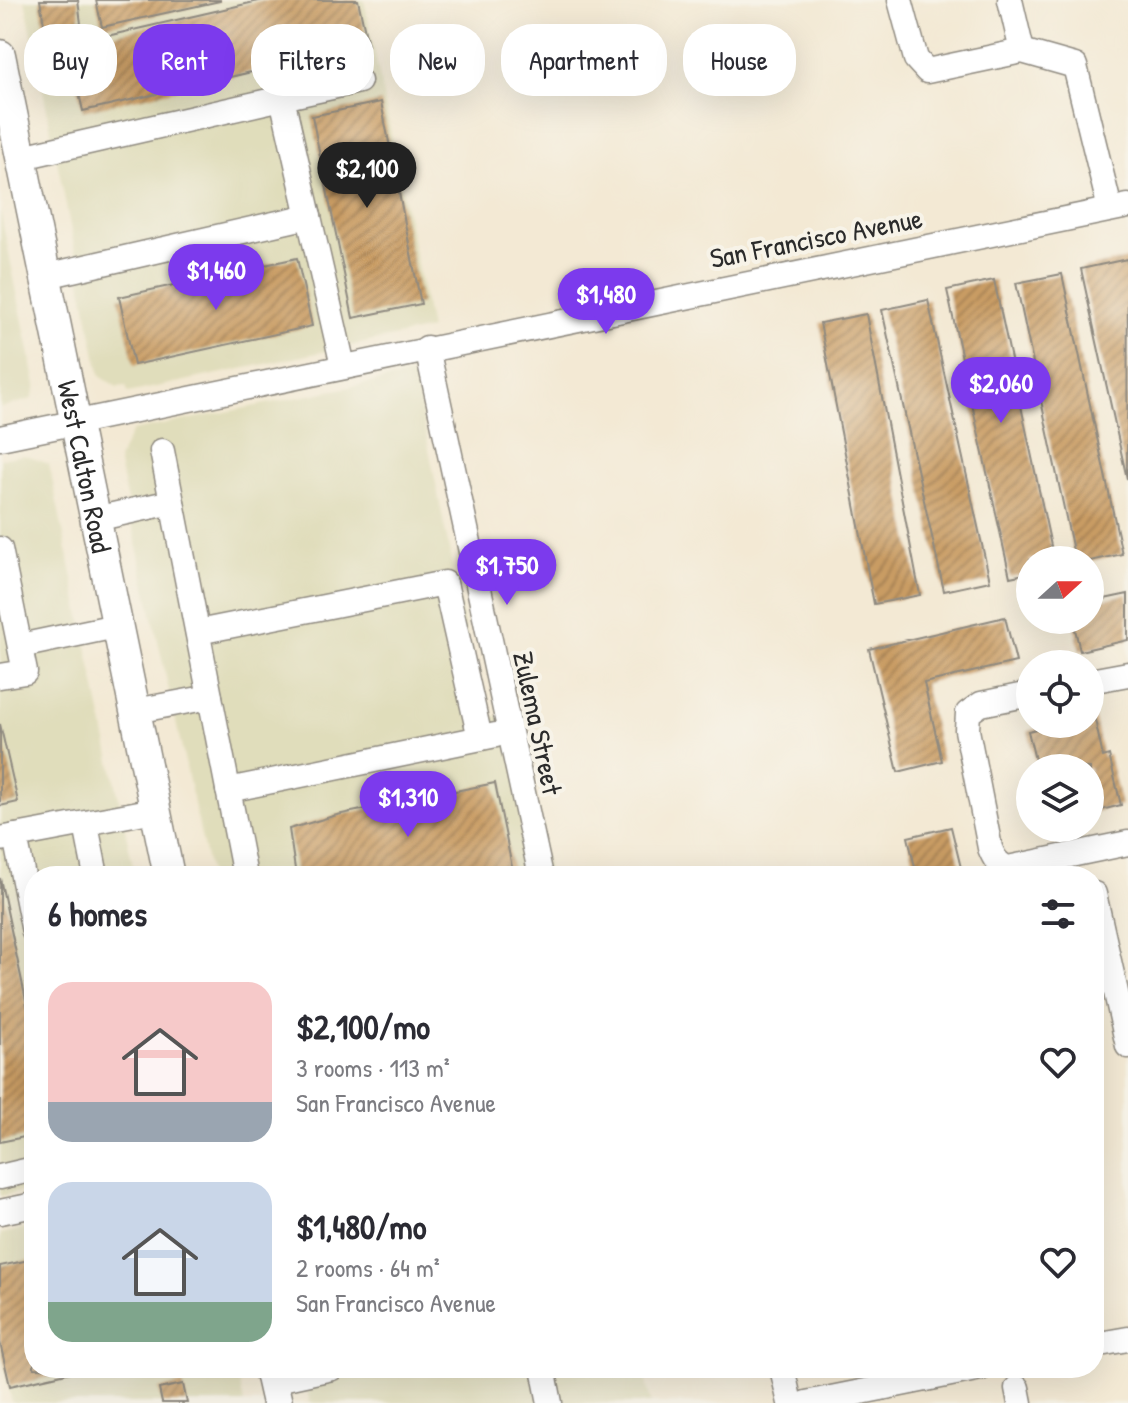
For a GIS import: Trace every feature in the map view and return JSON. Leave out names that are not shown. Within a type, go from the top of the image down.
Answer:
[{"type":"main road","name":"West Calton Road","points":[[0,55],[167,866]]},
{"type":"street","points":[[900,0],[916,59],[927,71],[1022,51],[1075,66],[1119,207]]},
{"type":"street","points":[[1010,0],[1022,51]]},
{"type":"street","points":[[22,157],[291,96]]},
{"type":"street","points":[[282,98],[343,366]]},
{"type":"street","name":"San Francisco Avenue","points":[[0,438],[1119,207]]},
{"type":"street","points":[[46,276],[309,216]]},
{"type":"street","name":"Zulema Street","points":[[427,348],[539,866]]},
{"type":"street","points":[[162,451],[243,866]]},
{"type":"street","points":[[95,519],[172,502]]},
{"type":"street","points":[[0,549],[25,672],[0,676]]},
{"type":"street","points":[[198,632],[445,583],[480,738]]},
{"type":"street","points":[[20,646],[116,626]]},
{"type":"street","points":[[1104,678],[1128,674]]},
{"type":"street","points":[[135,711],[210,697]]},
{"type":"street","points":[[1002,866],[990,848],[967,730],[968,713],[981,704],[1016,697]]},
{"type":"street","points":[[228,790],[510,732]]},
{"type":"street","points":[[24,895],[8,837],[155,810]]},
{"type":"street","points":[[86,825],[94,866]]},
{"type":"street","points":[[1061,866],[1087,865],[1128,843]]},
{"type":"street","points":[[1104,938],[1128,1046]]},
{"type":"street","points":[[0,1177],[24,1171]]},
{"type":"street","points":[[0,1212],[24,1207]]},
{"type":"street","points":[[1104,1343],[1128,1339]]},
{"type":"street","points":[[273,1384],[295,1378]]},
{"type":"street","points":[[545,1378],[550,1403]]},
{"type":"street","points":[[784,1378],[790,1403]]},
{"type":"street","points":[[806,1403],[931,1378]]},
{"type":"shaded area","points":[[25,0],[364,0],[369,24],[251,24],[251,96],[374,96],[374,50],[430,329],[128,393],[126,386],[117,387],[100,376],[44,96],[117,96],[117,24],[30,24]]},
{"type":"shaded area","points":[[0,210],[36,385],[32,399],[0,408]]},
{"type":"shaded area","points":[[414,374],[483,719],[514,712],[547,866],[208,866],[118,460],[132,431]]},
{"type":"shaded area","points":[[24,455],[49,464],[133,866],[24,866],[24,1191],[0,1196],[0,459]]},
{"type":"shaded area","points":[[24,1229],[24,1378],[238,1378],[244,1403],[12,1403],[0,1347],[0,1234]]},
{"type":"shaded area","points":[[305,1378],[645,1378],[651,1403],[310,1403]]},
{"type":"building","points":[[40,0],[78,0],[81,24],[44,24]]},
{"type":"building","points":[[96,0],[220,0],[116,24],[101,24]]},
{"type":"building","points":[[263,0],[358,0],[363,24],[251,24],[251,72],[235,76],[235,24],[159,24]]},
{"type":"building","points":[[133,30],[133,96],[148,96],[83,111],[80,96],[117,96],[117,34]]},
{"type":"building","points":[[381,102],[421,304],[353,318],[312,116]]},
{"type":"building","points":[[297,258],[312,326],[134,365],[119,297]]},
{"type":"building","points":[[1127,259],[1128,265],[1127,479],[1081,269]]},
{"type":"building","points":[[1062,274],[1122,554],[1104,558],[1104,546],[1072,546],[1016,283]]},
{"type":"building","points":[[994,280],[1051,546],[1016,546],[1016,576],[1010,577],[947,290]]},
{"type":"building","points":[[928,300],[990,581],[944,591],[882,310]]},
{"type":"building","points":[[866,314],[920,595],[874,604],[820,323]]},
{"type":"building","points":[[1128,594],[1128,640],[1080,650],[1076,634],[1104,634],[1104,599]]},
{"type":"building","points":[[1005,617],[1016,662],[924,683],[942,761],[898,772],[869,649]]},
{"type":"building","points":[[0,724],[18,802],[0,806]]},
{"type":"building","points":[[1030,738],[1099,738],[1102,754],[1034,754]]},
{"type":"building","points":[[1109,755],[1121,805],[1104,809],[1104,757]]},
{"type":"building","points":[[495,783],[512,866],[295,866],[289,829],[337,815]]},
{"type":"building","points":[[951,827],[961,866],[915,866],[908,837]]},
{"type":"building","points":[[0,878],[24,991],[24,1137],[0,1142]]},
{"type":"building","points":[[24,1261],[24,1378],[45,1378],[10,1386],[0,1343],[0,1266]]},
{"type":"building","points":[[183,1384],[187,1403],[162,1403],[159,1389]]}]
